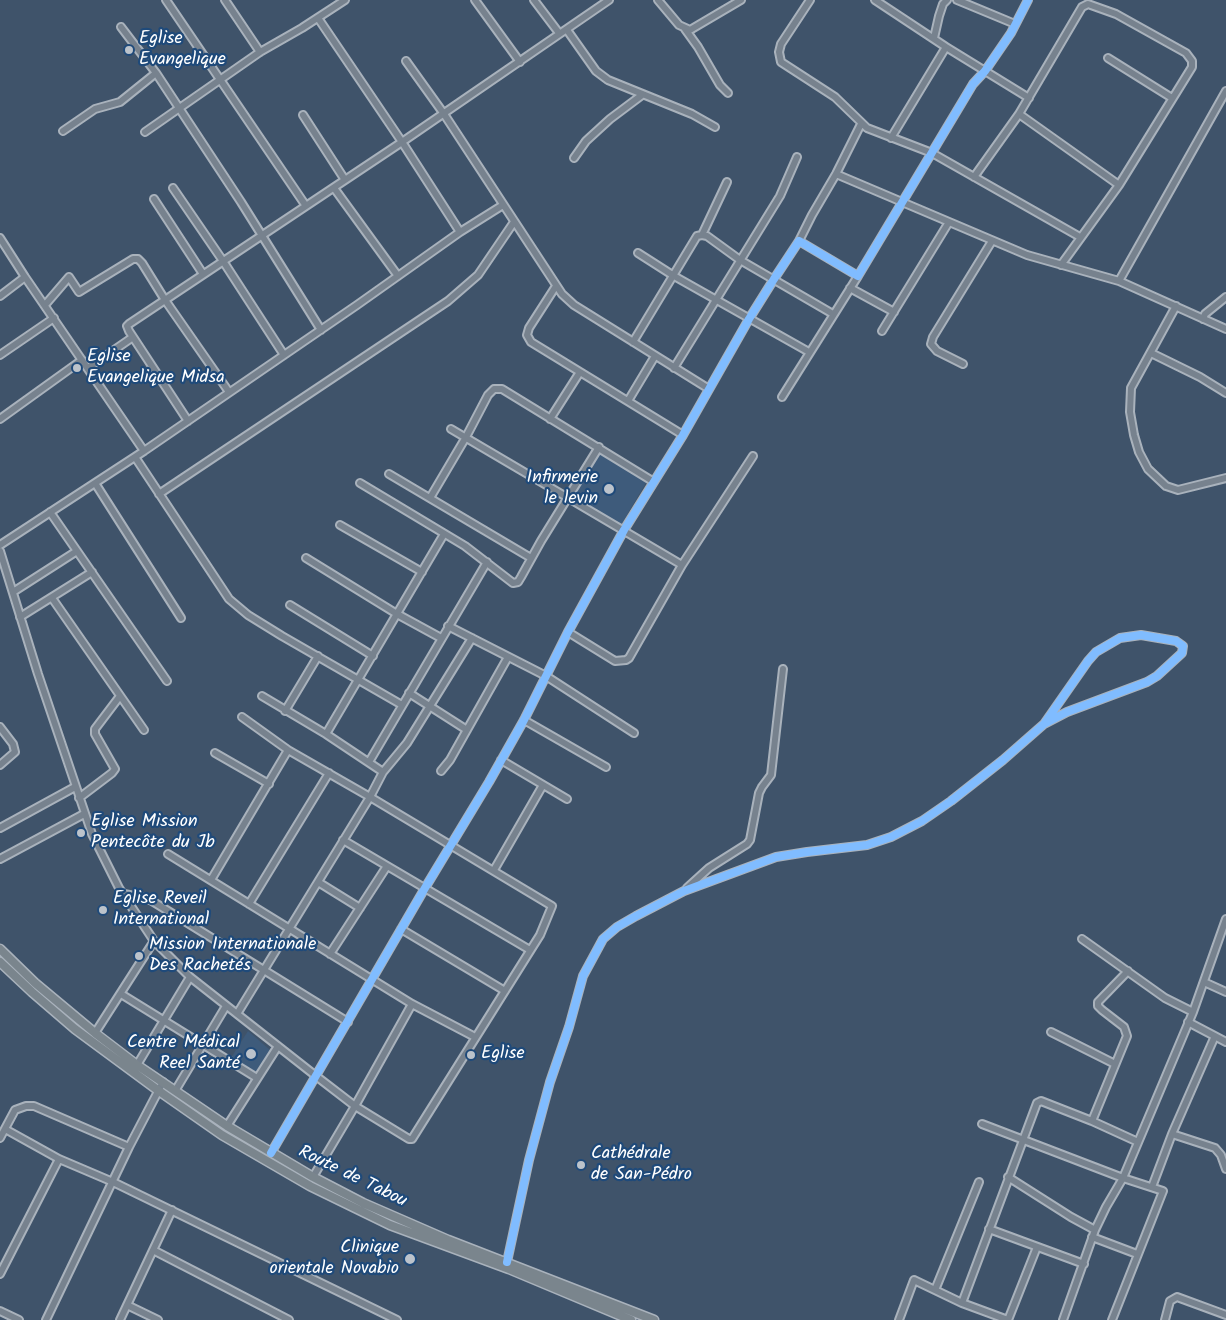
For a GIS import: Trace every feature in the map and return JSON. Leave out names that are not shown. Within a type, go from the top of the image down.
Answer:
[{"type":"main road","name":"Route de Tabou","points":[[0,950],[35,983],[137,1065],[227,1126],[313,1177],[364,1203],[448,1240],[654,1320]]},
{"type":"main road","name":"Route de Tabou","points":[[0,962],[75,1029],[159,1091],[222,1134],[310,1186],[390,1226],[509,1269],[631,1320]]},
{"type":"street","points":[[166,0],[306,206]]},
{"type":"street","points":[[225,0],[260,52]]},
{"type":"street","points":[[145,132],[260,52],[345,0]]},
{"type":"street","points":[[475,0],[520,62]]},
{"type":"street","points":[[534,0],[559,33]]},
{"type":"street","points":[[188,421],[127,326],[444,114],[559,33],[567,30],[610,0]]},
{"type":"street","points":[[658,0],[679,25],[690,30],[741,0]]},
{"type":"street","points":[[810,0],[781,44],[779,52],[781,62],[835,97],[867,128],[932,153],[1080,237]]},
{"type":"street","points":[[875,0],[946,47],[1029,98]]},
{"type":"street","points":[[934,38],[943,4],[947,0]]},
{"type":"street","points":[[958,0],[1015,24]]},
{"type":"street","points":[[782,396],[858,276],[973,84],[986,71],[1011,33],[1028,0]]},
{"type":"street","points":[[974,177],[1019,114],[1082,7],[1088,4],[1116,14],[1186,53],[1192,61],[1192,68],[1119,185],[1061,265]]},
{"type":"street","points":[[318,18],[460,232]]},
{"type":"street","points":[[121,27],[156,73],[321,330]]},
{"type":"street","points":[[684,28],[698,47],[720,85],[728,93]]},
{"type":"street","points":[[567,30],[596,71],[608,80],[692,114],[715,127]]},
{"type":"street","points":[[891,138],[946,47]]},
{"type":"street","points":[[1108,58],[1172,98]]},
{"type":"street","points":[[406,61],[444,114],[556,286],[574,306],[709,390]]},
{"type":"street","points":[[63,131],[95,109],[120,102],[156,73]]},
{"type":"street","points":[[1119,281],[1226,91]]},
{"type":"street","points":[[574,158],[586,141],[610,119],[642,95]]},
{"type":"street","points":[[1019,114],[1119,185]]},
{"type":"street","points":[[303,115],[344,180]]},
{"type":"street","points":[[271,1153],[524,720],[568,632],[624,530],[683,434],[749,319],[799,241],[861,124]]},
{"type":"street","points":[[674,368],[784,188],[797,157]]},
{"type":"street","points":[[836,174],[1027,255],[1119,281],[1226,329]]},
{"type":"street","points":[[702,235],[727,182]]},
{"type":"street","points":[[173,188],[284,355]]},
{"type":"street","points":[[334,188],[398,276]]},
{"type":"street","points":[[154,199],[203,274]]},
{"type":"street","points":[[0,545],[144,451],[460,232],[503,205]]},
{"type":"street","points":[[159,494],[402,334],[448,301],[478,275],[514,222]]},
{"type":"street","points":[[882,331],[949,222]]},
{"type":"street","points":[[633,342],[697,236],[702,235],[707,236],[740,260],[833,314]]},
{"type":"street","points":[[963,364],[937,351],[931,344],[933,337],[992,240]]},
{"type":"street","points":[[1,241],[144,451]]},
{"type":"street","points":[[799,241],[858,276]]},
{"type":"street","points":[[638,253],[674,276],[809,352]]},
{"type":"street","points":[[45,305],[69,278],[79,292],[133,259],[138,259],[229,392]]},
{"type":"street","points":[[0,296],[25,277]]},
{"type":"street","points":[[556,286],[529,328],[527,335],[531,342],[683,434]]},
{"type":"street","points":[[850,288],[894,312]]},
{"type":"street","points":[[1203,319],[1205,314],[1226,297]]},
{"type":"street","points":[[1176,306],[1131,388],[1130,412],[1134,435],[1139,452],[1148,469],[1166,486],[1178,490],[1226,478]]},
{"type":"street","points":[[1,353],[54,318]]},
{"type":"street","points":[[88,368],[133,337]]},
{"type":"street","points":[[1151,353],[1226,392]]},
{"type":"street","points":[[628,401],[656,356]]},
{"type":"street","points":[[0,419],[82,360]]},
{"type":"street","points":[[550,419],[580,372]]},
{"type":"street","points":[[430,498],[466,437],[488,394],[494,389],[502,390],[654,482]]},
{"type":"street","points":[[451,429],[682,565]]},
{"type":"street","points":[[360,483],[465,546],[513,583],[518,582],[567,498],[599,448]]},
{"type":"street","points":[[568,632],[614,661],[629,658],[682,565],[753,456]]},
{"type":"street","points":[[135,457],[229,599],[248,615],[402,706]]},
{"type":"street","points":[[389,474],[531,558]]},
{"type":"street","points":[[94,483],[182,618]]},
{"type":"street","points":[[50,512],[167,681]]},
{"type":"street","points":[[340,525],[422,572]]},
{"type":"street","points":[[326,734],[359,682],[444,534]]},
{"type":"street","points":[[0,551],[84,814],[119,888],[154,940],[190,978],[316,1076],[355,1106],[409,1139],[412,1139],[540,935],[552,906],[370,796],[288,750],[242,717]]},
{"type":"street","points":[[13,592],[77,551]]},
{"type":"street","points":[[306,558],[397,614],[441,638]]},
{"type":"street","points":[[369,762],[487,562]]},
{"type":"street","points":[[20,617],[92,572]]},
{"type":"street","points":[[52,598],[144,730]]},
{"type":"street","points":[[290,605],[373,656]]},
{"type":"street","points":[[448,626],[546,676],[634,733]]},
{"type":"street","points":[[507,1262],[534,1142],[550,1082],[569,1027],[583,976],[603,939],[636,916],[684,891],[776,857],[867,845],[922,821],[1003,760],[1044,724],[1067,712],[1147,682],[1158,676],[1182,653],[1183,646],[1176,641],[1141,635],[1120,638],[1096,652],[1088,661],[1044,724]]},
{"type":"street","points":[[237,1014],[383,772],[407,744],[472,638]]},
{"type":"street","points":[[285,711],[318,656]]},
{"type":"street","points":[[441,771],[447,764],[508,657]]},
{"type":"street","points":[[684,891],[709,868],[747,844],[750,840],[759,793],[771,775],[783,669]]},
{"type":"street","points":[[409,693],[466,730]]},
{"type":"street","points":[[79,798],[115,769],[94,734],[120,696]]},
{"type":"street","points":[[262,696],[326,734],[383,772]]},
{"type":"street","points":[[524,720],[606,766]]},
{"type":"street","points":[[0,727],[13,744],[15,752],[0,765]]},
{"type":"street","points":[[211,880],[288,750]]},
{"type":"street","points":[[215,753],[269,784]]},
{"type":"street","points":[[500,760],[568,799]]},
{"type":"street","points":[[249,904],[329,773]]},
{"type":"street","points":[[494,870],[543,785]]},
{"type":"street","points":[[0,828],[75,787]]},
{"type":"street","points":[[0,859],[84,814]]},
{"type":"street","points":[[343,840],[530,950]]},
{"type":"street","points":[[168,854],[412,1004],[475,1037]]},
{"type":"street","points":[[330,954],[387,866]]},
{"type":"street","points":[[318,882],[360,908]]},
{"type":"street","points":[[124,894],[152,901],[348,1022]]},
{"type":"street","points":[[1063,1320],[1092,1237],[1106,1207],[1123,1178],[1193,1012],[1223,938],[1226,919]]},
{"type":"street","points":[[401,929],[505,991]]},
{"type":"street","points":[[1082,939],[1165,998],[1193,1012]]},
{"type":"street","points":[[94,1032],[121,994],[154,940]]},
{"type":"street","points":[[1092,1121],[1127,1036],[1127,1031],[1098,1006],[1098,1002],[1128,971]]},
{"type":"street","points":[[137,1065],[190,978]]},
{"type":"street","points":[[1204,982],[1226,992]]},
{"type":"street","points":[[121,994],[257,1078]]},
{"type":"street","points":[[313,1177],[412,1004]]},
{"type":"street","points":[[175,1090],[226,1006]]},
{"type":"street","points":[[1188,1022],[1226,1042]]},
{"type":"street","points":[[1051,1032],[1115,1064]]},
{"type":"street","points":[[1152,1187],[1172,1134],[1215,1036]]},
{"type":"street","points":[[227,1126],[278,1046]]},
{"type":"street","points":[[46,1320],[129,1147],[163,1082]]},
{"type":"street","points":[[962,1303],[1037,1103],[1039,1102],[1092,1121],[1138,1142]]},
{"type":"street","points":[[0,1138],[15,1110],[26,1106],[34,1106],[129,1147]]},
{"type":"street","points":[[982,1124],[1022,1141],[1164,1192],[1137,1254],[1112,1320]]},
{"type":"street","points":[[5,1129],[59,1159],[172,1210],[397,1320]]},
{"type":"street","points":[[1172,1134],[1215,1148],[1221,1154],[1226,1169]]},
{"type":"street","points":[[0,1274],[59,1159]]},
{"type":"street","points":[[1008,1177],[1095,1230]]},
{"type":"street","points":[[935,1290],[978,1182]]},
{"type":"street","points":[[120,1320],[172,1210]]},
{"type":"street","points":[[989,1229],[1084,1264]]},
{"type":"street","points":[[1092,1237],[1137,1254]]},
{"type":"street","points":[[899,1320],[914,1280],[962,1303],[1008,1320],[1036,1247]]},
{"type":"street","points":[[153,1250],[285,1319]]},
{"type":"street","points":[[1165,1320],[1170,1301],[1177,1297],[1226,1315]]},
{"type":"street","points":[[127,1304],[158,1320]]},
{"type":"street","points":[[0,1310],[19,1320]]},
{"type":"shaded area","name":"Infirmerie le levin","points":[[599,452],[647,481],[621,525],[572,497]]},
{"type":"shaded area","name":"Centre Médical Reel Santé","points":[[248,1031],[270,1050],[256,1072],[231,1058]]},
{"type":"cycle path","points":[[271,1153],[489,782],[524,720],[568,632],[624,530],[683,435],[774,279],[799,241],[858,276],[973,84],[985,71],[1011,33],[1028,0]]},
{"type":"cycle path","points":[[507,1262],[529,1160],[550,1082],[569,1027],[583,976],[603,939],[617,927],[684,891],[776,857],[867,845],[891,837],[922,821],[951,801],[1003,760],[1044,724],[1096,652],[1120,638],[1141,635],[1176,641],[1183,646],[1182,653],[1157,676],[1147,682],[1067,712],[1044,724]]},
{"type":"place","name":"Eglise Evangelique","points":[[129,50]]},
{"type":"place","name":"Eglise Evangelique Midsa","points":[[77,368]]},
{"type":"place","name":"Infirmerie le levin","points":[[609,489]]},
{"type":"place","name":"Eglise Mission Pentecôte du Jb","points":[[81,833]]},
{"type":"place","name":"Eglise Reveil International","points":[[103,910]]},
{"type":"place","name":"Mission Internationale Des Rachetés","points":[[139,956]]},
{"type":"place","name":"Centre Médical Reel Santé","points":[[251,1054]]},
{"type":"place","name":"Eglise","points":[[471,1055]]},
{"type":"place","name":"Cathédrale de San-Pédro","points":[[581,1165]]},
{"type":"place","name":"Clinique orientale Novabio","points":[[410,1259]]}]
